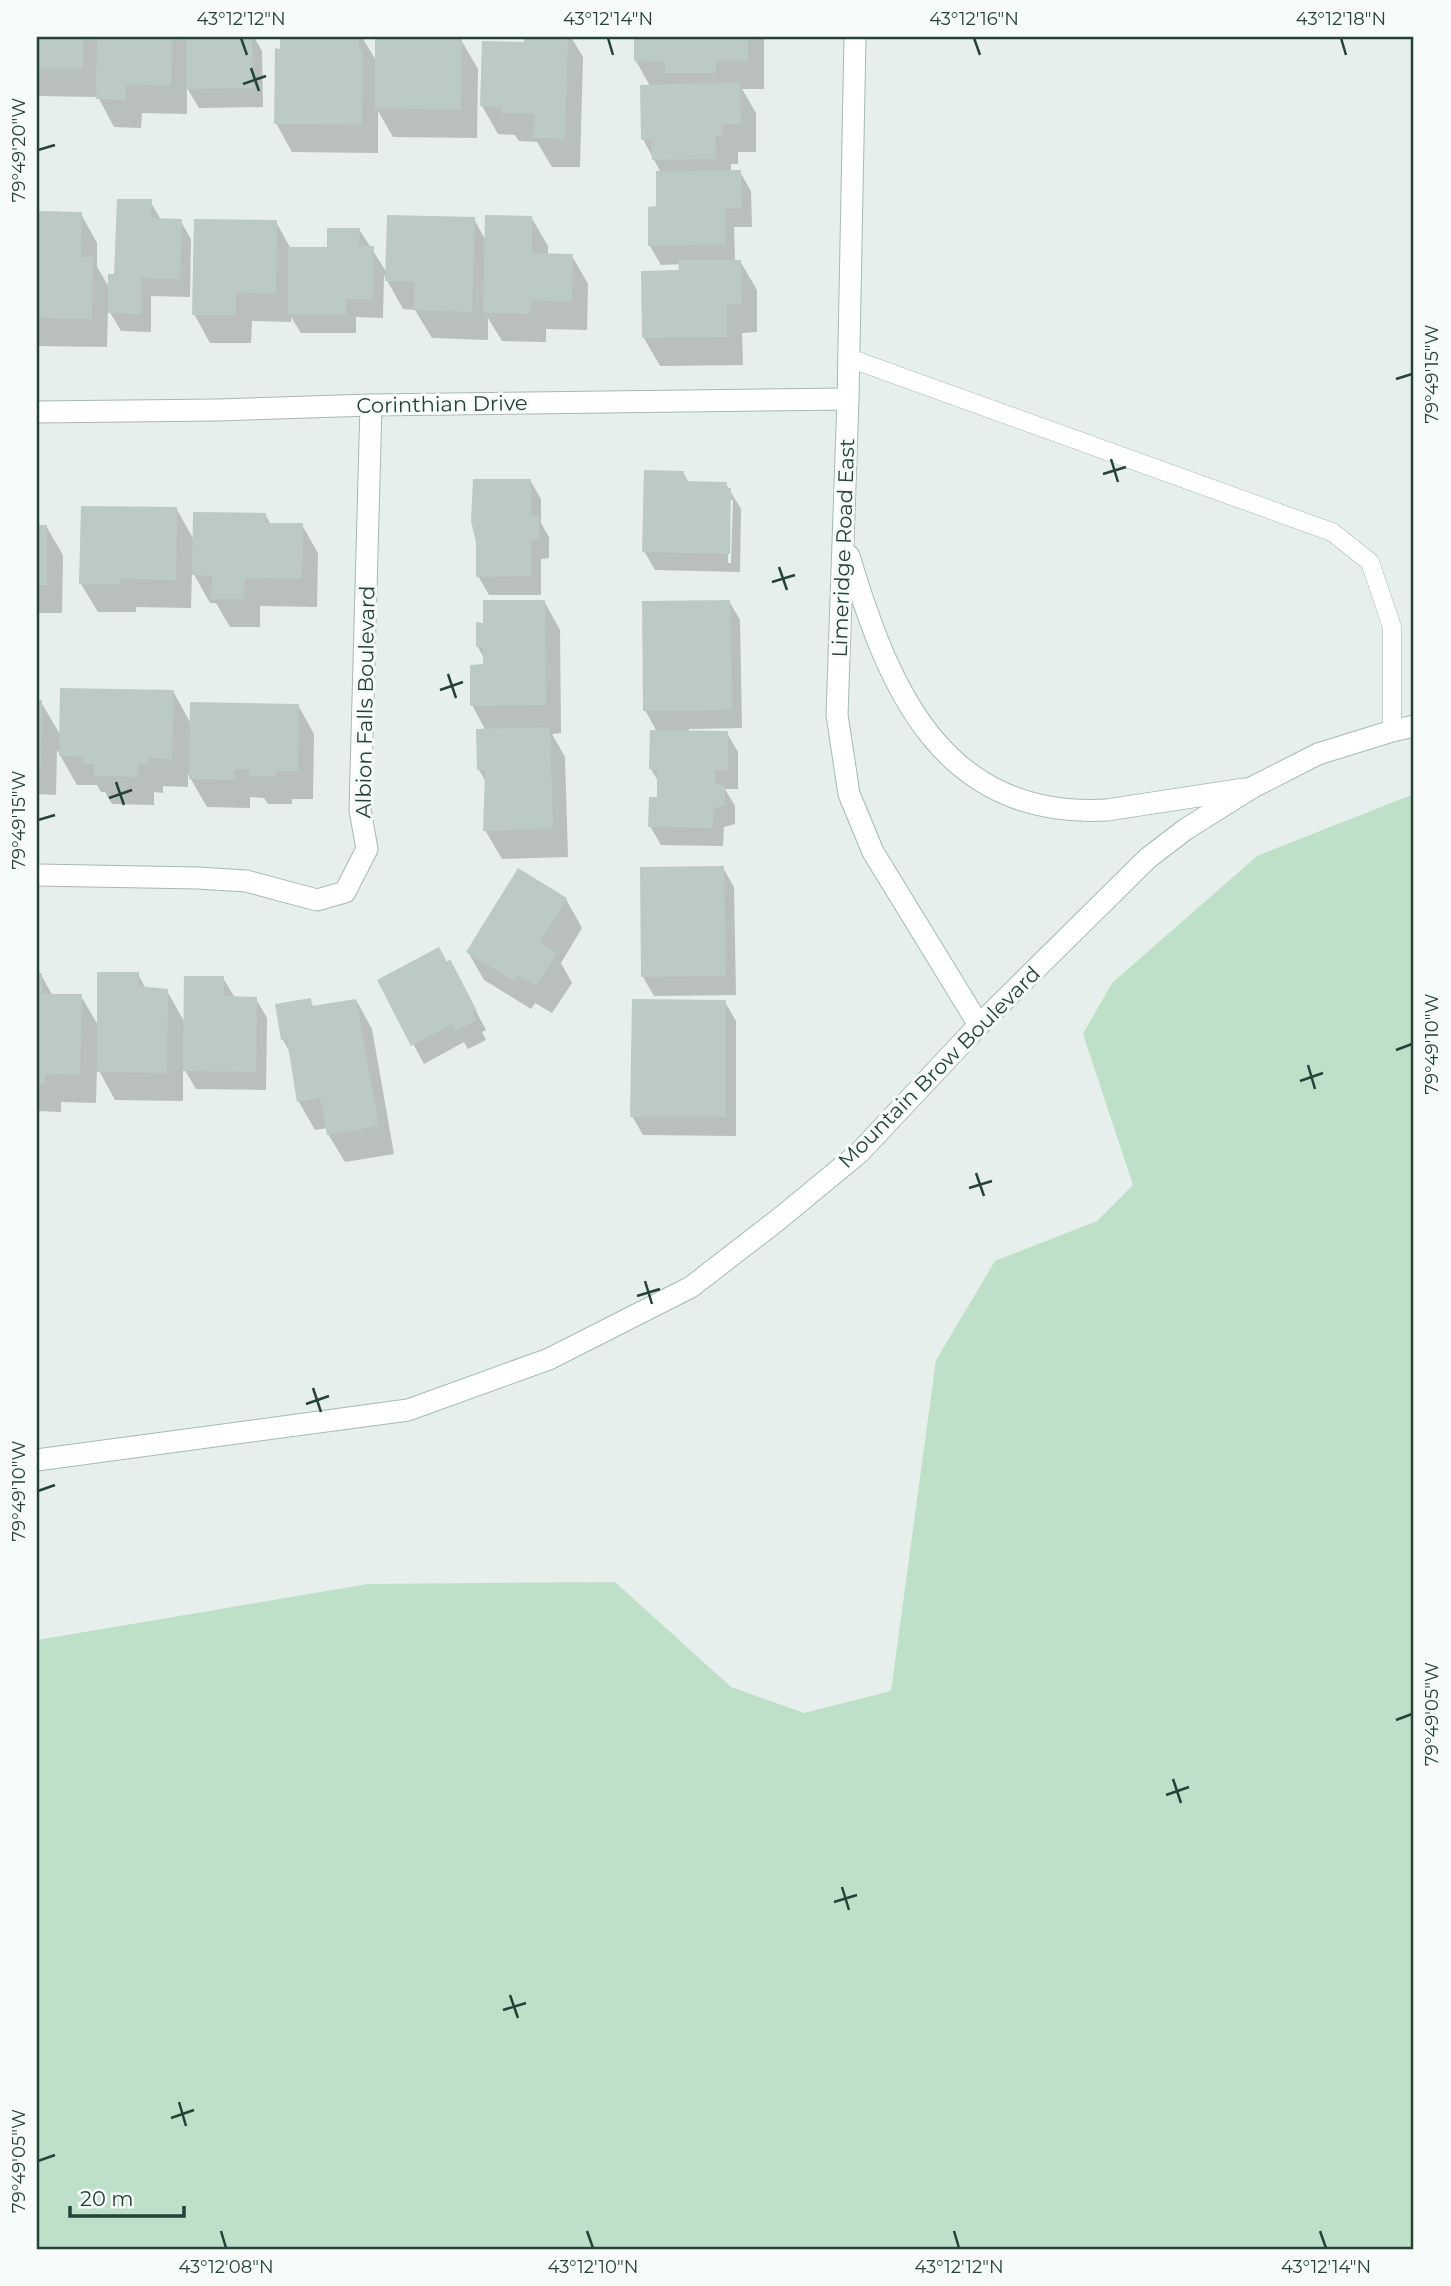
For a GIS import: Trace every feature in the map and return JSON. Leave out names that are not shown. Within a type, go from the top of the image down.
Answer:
[{"type":"street","name":"Limeridge Road East","points":[[855,37],[848,399],[837,715],[849,794],[873,852],[979,1024]]},
{"type":"street","name":"Corinthian Drive","points":[[37,412],[848,399]]},
{"type":"street","name":"Albion Falls Boulevard","points":[[37,875],[246,881],[317,900],[345,892],[367,849],[360,810],[371,405]]},
{"type":"street","points":[[843,536],[870,625],[897,682],[924,726],[950,759],[984,784],[1043,807],[1085,811],[1107,810],[1253,787]]},
{"type":"street","name":"Mountain Brow Boulevard","points":[[37,1460],[408,1409],[549,1359],[691,1287],[779,1220],[859,1153],[979,1024],[1148,858],[1186,829],[1253,787],[1318,754],[1414,726]]},
{"type":"lane","points":[[849,358],[1332,532],[1370,562],[1392,627],[1392,731]]},
{"type":"green space","points":[[1414,794],[1414,2249],[37,2249],[37,1640],[368,1584],[615,1582],[731,1687],[804,1713],[891,1691],[936,1360],[995,1261],[1097,1221],[1133,1185],[1083,1034],[1112,983],[1257,856]]},
{"type":"building","points":[[37,37],[83,37],[83,69],[37,69]]},
{"type":"building","points":[[97,37],[172,37],[171,86],[126,85],[126,100],[96,99]]},
{"type":"building","points":[[186,37],[252,37],[253,88],[186,89]]},
{"type":"building","points":[[280,37],[359,37],[359,50],[363,50],[362,125],[274,124],[275,48],[280,49]]},
{"type":"building","points":[[375,37],[462,39],[461,110],[375,109]]},
{"type":"building","points":[[524,37],[568,37],[565,139],[533,138],[534,114],[501,113],[501,107],[480,106],[482,41],[524,42]]},
{"type":"building","points":[[634,37],[748,37],[748,61],[716,61],[716,73],[665,73],[665,62],[634,61]]},
{"type":"building","points":[[740,82],[741,124],[723,124],[722,135],[715,136],[716,159],[652,160],[651,139],[641,140],[640,85]]},
{"type":"building","points":[[741,170],[742,208],[725,209],[725,245],[648,246],[648,207],[656,206],[656,171]]},
{"type":"building","points":[[117,199],[152,199],[151,218],[182,219],[180,279],[141,278],[141,314],[108,313],[108,274],[114,274]]},
{"type":"building","points":[[37,211],[82,212],[81,257],[93,257],[92,319],[37,318]]},
{"type":"building","points":[[387,215],[475,217],[472,312],[414,310],[414,282],[385,281]]},
{"type":"building","points":[[485,215],[532,216],[532,253],[573,254],[572,302],[531,301],[530,314],[483,313]]},
{"type":"building","points":[[194,219],[277,220],[276,294],[236,293],[236,315],[192,315]]},
{"type":"building","points":[[327,228],[360,228],[359,246],[374,246],[373,299],[346,299],[346,315],[288,314],[288,247],[327,247]]},
{"type":"building","points":[[678,260],[741,260],[742,304],[727,304],[727,337],[642,338],[641,271],[679,270]]},
{"type":"building","points":[[644,470],[684,471],[684,481],[727,482],[727,488],[731,488],[730,554],[642,552]]},
{"type":"building","points":[[473,479],[531,479],[531,516],[539,516],[539,540],[531,540],[531,576],[476,577],[476,542],[471,521]]},
{"type":"building","points":[[81,506],[177,507],[176,580],[121,579],[120,584],[79,584]]},
{"type":"building","points":[[193,512],[266,513],[266,523],[303,523],[302,579],[245,578],[244,599],[211,599],[212,576],[192,575]]},
{"type":"building","points":[[37,525],[47,525],[47,585],[37,585]]},
{"type":"building","points":[[483,600],[545,600],[546,705],[470,706],[470,665],[483,664],[483,647],[476,647],[476,622],[483,623]]},
{"type":"building","points":[[730,600],[732,710],[643,711],[642,601]]},
{"type":"building","points":[[60,688],[174,690],[172,759],[148,758],[148,765],[139,764],[138,777],[94,776],[94,764],[83,764],[83,757],[59,756]]},
{"type":"building","points":[[37,700],[42,700],[41,767],[37,767]]},
{"type":"building","points":[[190,702],[299,704],[298,771],[276,771],[276,776],[250,776],[250,770],[234,769],[235,780],[189,779]]},
{"type":"building","points":[[550,727],[553,829],[483,831],[485,770],[477,770],[476,729]]},
{"type":"building","points":[[650,730],[728,731],[728,770],[715,770],[715,783],[725,786],[725,805],[714,808],[713,828],[648,827],[649,797],[657,797],[657,770],[649,769]]},
{"type":"building","points":[[724,866],[726,976],[641,977],[640,867]]},
{"type":"building","points":[[518,868],[567,898],[540,942],[557,953],[536,986],[518,975],[515,982],[466,952]]},
{"type":"building","points":[[439,947],[447,962],[450,959],[477,1011],[473,1013],[476,1020],[456,1031],[452,1024],[411,1046],[377,980]]},
{"type":"building","points":[[97,972],[139,972],[139,986],[168,989],[167,1073],[97,1072]]},
{"type":"building","points":[[37,973],[42,973],[42,994],[82,994],[80,1075],[45,1074],[45,1084],[37,1084]]},
{"type":"building","points":[[184,976],[224,976],[224,996],[257,997],[256,1072],[183,1071]]},
{"type":"building","points":[[311,998],[312,1006],[356,999],[379,1126],[327,1135],[320,1098],[297,1102],[287,1040],[281,1040],[275,1004]]},
{"type":"building","points":[[632,999],[726,1000],[726,1117],[630,1117]]}]
